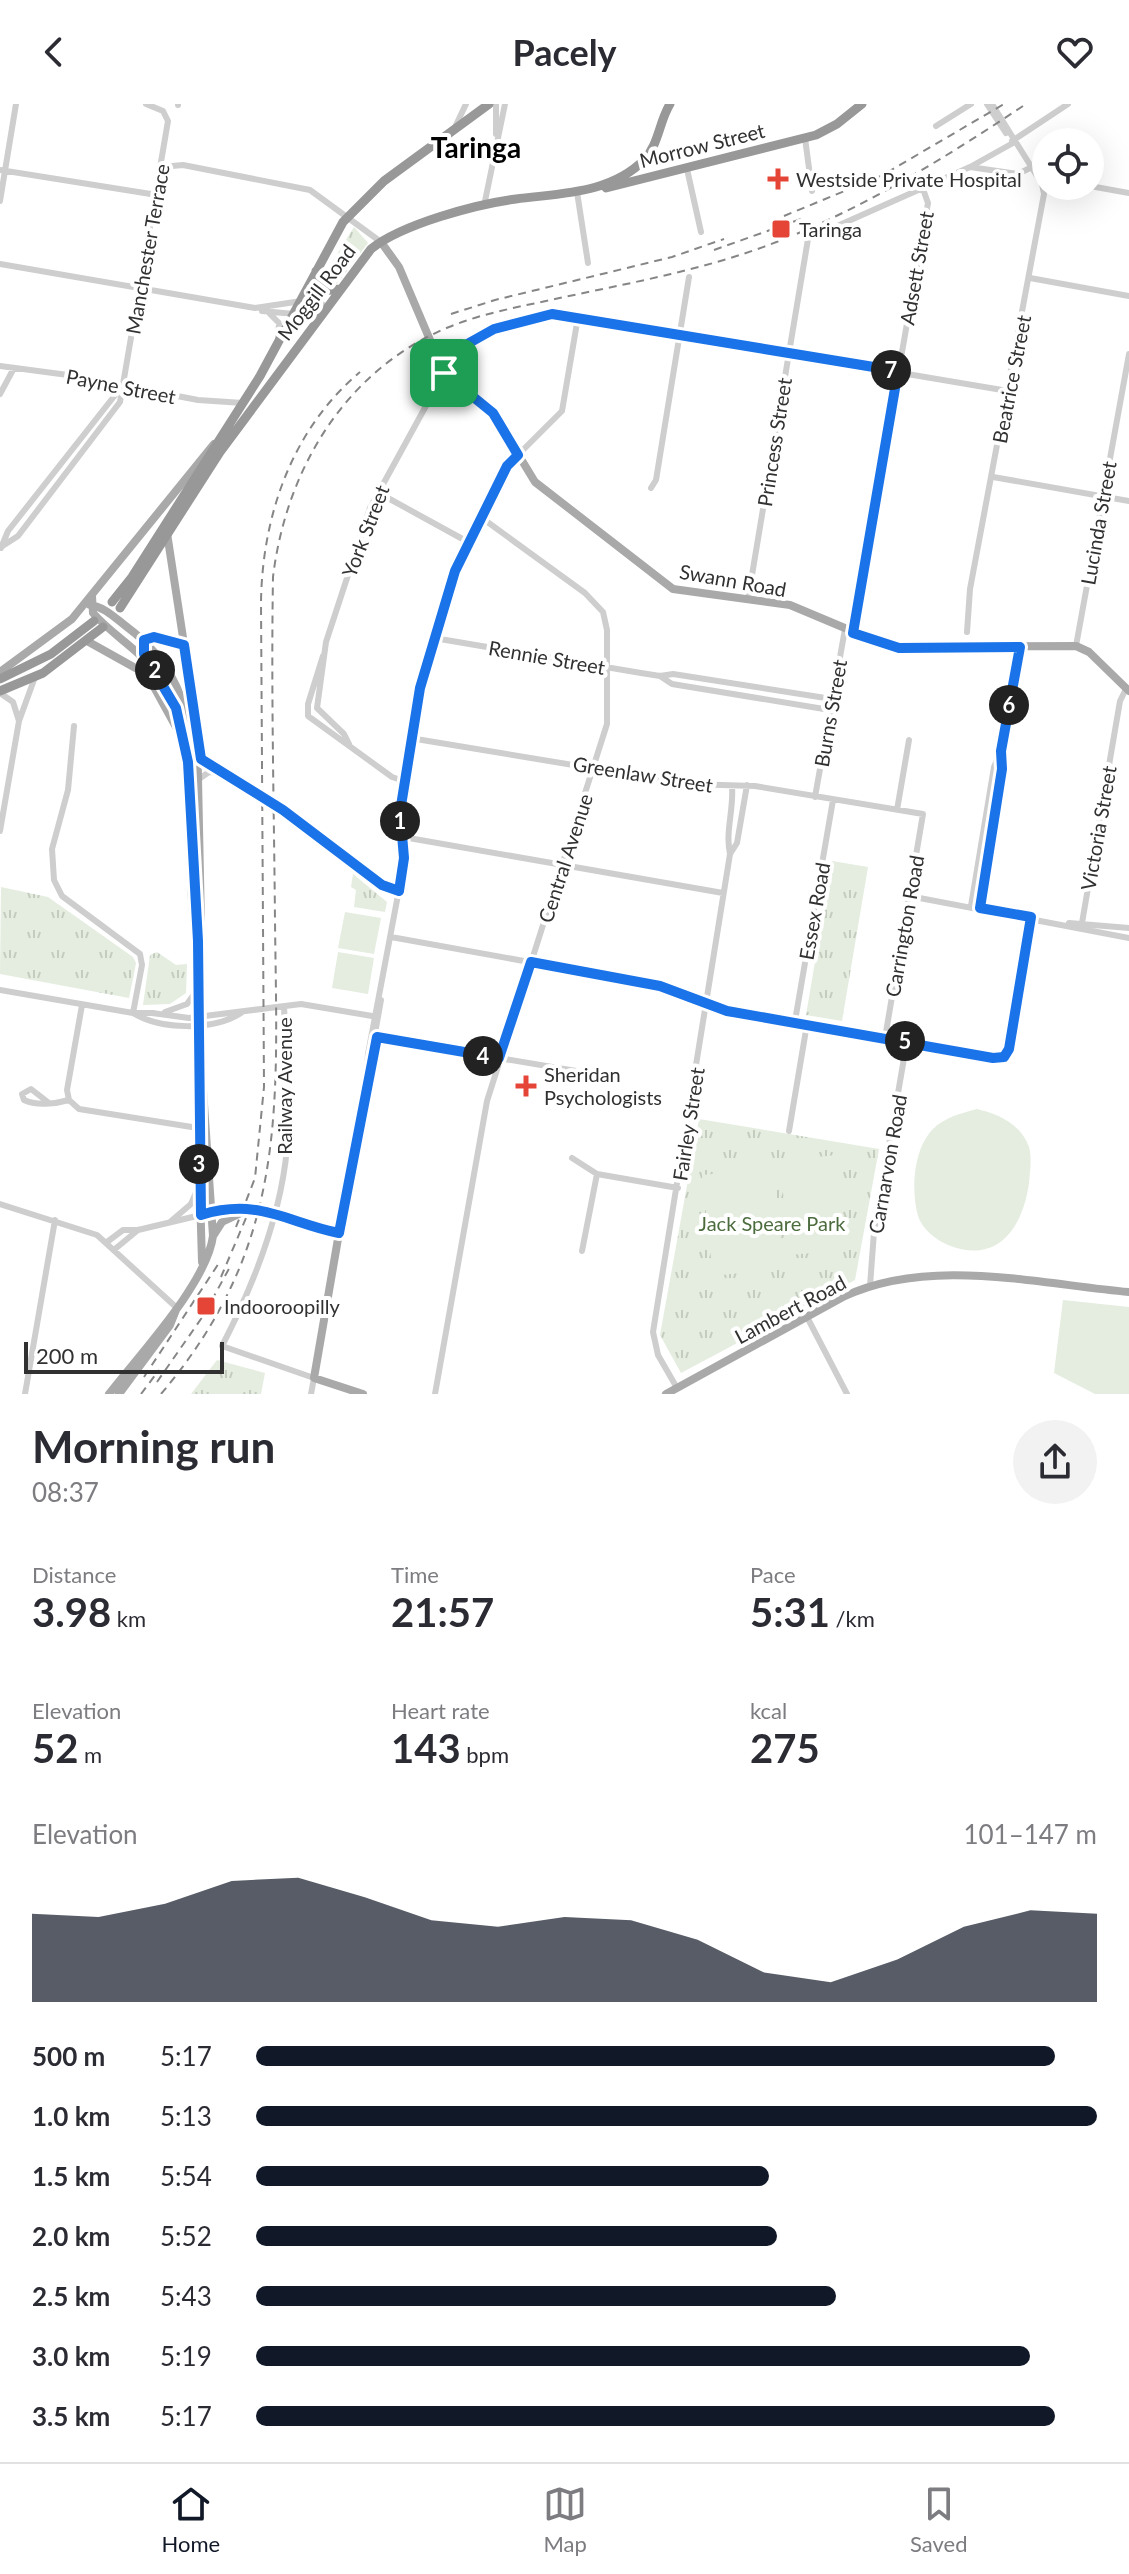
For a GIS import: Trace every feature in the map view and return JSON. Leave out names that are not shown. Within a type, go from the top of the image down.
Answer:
[{"type":"highway","name":"Moggill Road","points":[[489,104],[456,125],[360,202],[334,235],[243,403],[215,443],[116,605],[146,572],[177,514],[365,256],[381,242],[484,206],[589,190],[616,179],[643,160],[658,137],[667,107]]},
{"type":"highway","name":"Morrow Street","points":[[589,190],[687,169],[805,138],[828,130],[862,104]]},
{"type":"highway","points":[[316,269],[321,290],[330,292],[340,289]]},
{"type":"highway","points":[[0,679],[51,654],[99,624],[87,641],[35,677],[0,692]]},
{"type":"main road","name":"Swann Road","points":[[381,242],[399,267],[444,373],[493,413],[531,477],[547,494],[673,589],[790,605],[849,631],[899,648],[1076,646]]},
{"type":"main road","name":"Moggill Road","points":[[0,672],[18,656],[62,630],[90,605],[195,463],[215,443]]},
{"type":"main road","points":[[167,533],[199,756],[198,1020],[201,1082],[206,1095],[213,1236]]},
{"type":"main road","points":[[90,605],[144,640],[171,673],[182,694],[192,740],[200,831]]},
{"type":"main road","points":[[90,605],[148,662],[165,685],[185,740],[198,941]]},
{"type":"main road","points":[[144,640],[154,637],[184,645]]},
{"type":"main road","points":[[144,640],[148,662]]},
{"type":"main road","points":[[87,641],[139,670],[185,740]]},
{"type":"main road","points":[[1076,646],[1089,652],[1128,690]]},
{"type":"main road","points":[[201,1082],[197,1095],[202,1267]]},
{"type":"main road","points":[[201,1215],[212,1212],[271,1212],[339,1233],[314,1378],[363,1394]]},
{"type":"main road","points":[[109,1394],[177,1308],[202,1267],[213,1236],[222,1222],[236,1213]]},
{"type":"main road","name":"Lambert Road","points":[[666,1394],[870,1286],[954,1275],[1129,1292]]},
{"type":"main road","points":[[119,1394],[170,1325],[177,1308]]},
{"type":"street","points":[[0,201],[2,170],[16,104]]},
{"type":"street","name":"Manchester Terrace","points":[[1,548],[18,536],[118,406],[168,121],[166,113],[146,104]]},
{"type":"street","points":[[456,125],[466,104]]},
{"type":"street","points":[[496,104],[496,138]]},
{"type":"street","points":[[484,206],[505,104]]},
{"type":"street","points":[[936,126],[971,104]]},
{"type":"street","name":"Beatrice Street","points":[[990,104],[1030,168]]},
{"type":"street","points":[[923,189],[970,167],[1068,104]]},
{"type":"street","points":[[805,138],[812,191]]},
{"type":"street","points":[[161,167],[180,165],[302,187],[337,207],[381,242]]},
{"type":"street","points":[[970,167],[1018,174],[1030,168]]},
{"type":"street","points":[[687,169],[701,232]]},
{"type":"street","points":[[2,170],[157,195]]},
{"type":"street","name":"Princess Street","points":[[748,599],[808,239],[923,189]]},
{"type":"street","name":"Adsett Street","points":[[849,631],[928,203],[923,189]]},
{"type":"street","points":[[1104,189],[1129,193]]},
{"type":"street","points":[[577,192],[588,263]]},
{"type":"street","name":"Beatrice Street","points":[[966,628],[1041,200]]},
{"type":"street","points":[[0,264],[263,311],[292,314],[324,310],[317,299],[251,307]]},
{"type":"street","points":[[651,488],[656,480],[689,277]]},
{"type":"street","points":[[1030,278],[1129,296]]},
{"type":"street","points":[[263,311],[278,322],[278,342]]},
{"type":"street","points":[[437,361],[494,329],[547,315],[578,317],[1008,391]]},
{"type":"street","points":[[339,1233],[399,891],[403,837],[400,815],[410,738],[434,638],[468,542],[507,466],[562,411],[578,317]]},
{"type":"street","name":"Lucinda Street","points":[[1076,646],[1129,354]]},
{"type":"street","name":"Payne Street","points":[[0,366],[12,371],[123,385],[211,401],[243,403]]},
{"type":"street","points":[[0,382],[12,371]]},
{"type":"street","points":[[0,394],[12,371]]},
{"type":"street","name":"York Street","points":[[404,781],[392,777],[308,716],[308,704],[341,591],[377,492],[444,373]]},
{"type":"street","points":[[993,477],[1129,501]]},
{"type":"street","points":[[377,492],[468,542]]},
{"type":"street","name":"Central Avenue","points":[[435,1394],[487,1101],[606,731],[605,618],[596,604],[482,518]]},
{"type":"street","name":"Burns Street","points":[[815,797],[832,699],[849,631]]},
{"type":"street","name":"Rennie Street","points":[[434,638],[660,676],[673,674],[832,699]]},
{"type":"street","points":[[971,906],[994,767],[1001,751],[1020,647]]},
{"type":"street","name":"York Street","points":[[325,652],[317,708],[344,734],[349,744]]},
{"type":"street","name":"Rennie Street","points":[[660,676],[672,684],[830,710]]},
{"type":"street","points":[[0,831],[19,721],[35,677]]},
{"type":"street","name":"Victoria Street","points":[[1082,923],[1120,701],[1128,690]]},
{"type":"street","points":[[0,692],[13,702],[19,721]]},
{"type":"street","points":[[74,726],[68,790],[52,849],[54,880],[62,896],[140,954],[142,963],[133,1013]]},
{"type":"street","name":"Greenlaw Street","points":[[410,738],[682,784],[747,785],[923,814]]},
{"type":"street","points":[[897,810],[909,740]]},
{"type":"street","points":[[980,908],[1002,769],[1001,751]]},
{"type":"street","points":[[199,756],[220,773],[283,810],[382,885],[399,891]]},
{"type":"street","points":[[199,779],[209,772],[220,773]]},
{"type":"street","name":"Fairley Street","points":[[730,854],[737,843],[747,785]]},
{"type":"street","name":"Fairley Street","points":[[677,1388],[658,1355],[653,1336],[730,854],[732,786]]},
{"type":"street","name":"Essex Road","points":[[795,1021],[833,800]]},
{"type":"street","name":"Carrington Road","points":[[885,1038],[923,814]]},
{"type":"street","points":[[403,837],[723,893]]},
{"type":"street","points":[[909,896],[1129,938]]},
{"type":"street","points":[[391,937],[660,986],[706,1004],[993,1058],[1004,1057],[1009,1049],[1031,917]]},
{"type":"street","points":[[1061,924],[1129,928]]},
{"type":"street","points":[[152,1013],[186,1004],[198,986]]},
{"type":"street","points":[[0,990],[133,1013],[168,1023],[306,1005],[377,1017]]},
{"type":"street","points":[[82,1005],[67,1093],[69,1100],[78,1108],[198,1128]]},
{"type":"street","name":"Railway Avenue","points":[[284,1006],[288,1130],[271,1212],[222,1346],[314,1378]]},
{"type":"street","points":[[133,1013],[198,1020]]},
{"type":"street","points":[[789,1131],[807,1024]]},
{"type":"street","points":[[374,1037],[588,1073]]},
{"type":"street","name":"Carnarvon Road","points":[[870,1286],[874,1232],[907,1041]]},
{"type":"street","points":[[49,1103],[69,1100]]},
{"type":"street","points":[[572,1158],[597,1174],[678,1188]]},
{"type":"street","points":[[582,1251],[597,1174]]},
{"type":"street","points":[[167,1224],[191,1204],[200,1178]]},
{"type":"street","points":[[0,1204],[84,1229],[107,1242],[177,1308]]},
{"type":"street","points":[[107,1242],[123,1230],[138,1230],[201,1215]]},
{"type":"street","points":[[25,1394],[55,1220]]},
{"type":"street","points":[[115,1249],[138,1230]]},
{"type":"street","points":[[807,1317],[847,1394]]},
{"type":"street","points":[[311,1394],[314,1378]]},
{"type":"green space","points":[[354,227],[368,243],[336,285],[324,288],[326,272]]},
{"type":"green space","points":[[832,861],[868,867],[842,1021],[806,1015]]},
{"type":"green space","points":[[353,874],[387,902],[385,912],[354,907],[356,890],[351,887]]},
{"type":"green space","points":[[1,887],[48,897],[133,957],[136,963],[129,998],[0,974]]},
{"type":"green space","points":[[345,912],[381,918],[374,954],[338,948]]},
{"type":"green space","points":[[157,952],[176,965],[187,964],[186,993],[170,1004],[143,1005],[150,955]]},
{"type":"green space","points":[[338,952],[374,958],[368,994],[332,988]]},
{"type":"green space","points":[[977,1109],[1001,1117],[1015,1126],[1025,1139],[1030,1156],[1029,1183],[1021,1214],[1005,1238],[981,1250],[966,1250],[943,1243],[923,1225],[918,1216],[914,1183],[926,1137],[948,1118]]},
{"type":"green space","name":"Jack Speare Park","points":[[699,1119],[879,1149],[855,1280],[681,1373],[660,1335]]},
{"type":"green space","points":[[836,1155],[845,1250],[789,1255],[780,1161]]},
{"type":"green space","points":[[773,1168],[783,1268],[713,1276],[702,1175]]},
{"type":"green space","points":[[1063,1300],[1129,1307],[1129,1394],[1095,1394],[1054,1373]]},
{"type":"green space","points":[[217,1360],[265,1373],[261,1394],[191,1394]]},
{"type":"railway","points":[[784,216],[881,176],[1004,104]]},
{"type":"railway","points":[[161,1394],[203,1338],[233,1283],[254,1227],[267,1171],[274,1113],[276,1052],[273,577],[280,537],[292,498],[307,462],[327,427],[351,396],[380,369],[412,345],[449,327],[501,311],[688,270],[766,246],[834,217],[900,182],[1026,104]]},
{"type":"railway","points":[[714,250],[801,219]]},
{"type":"railway","points":[[451,314],[495,300],[672,257],[724,239]]},
{"type":"railway","points":[[236,1227],[255,1178],[264,1087],[261,603],[267,538],[285,476],[299,447],[336,395],[360,372]]},
{"type":"railway","points":[[221,1277],[246,1218]]},
{"type":"railway","points":[[144,1377],[219,1263]]},
{"type":"railway","points":[[157,1382],[203,1316],[230,1267]]},
{"type":"railway","points":[[141,1394],[159,1370]]},
{"type":"place","name":"Westside Private Hospital","points":[[778,179]]},
{"type":"place","name":"Taringa","points":[[781,229]]},
{"type":"place","name":"Sheridan Psychologists","points":[[526,1086]]},
{"type":"place","name":"Indooroopilly","points":[[206,1306]]},
{"type":"district","name":"Taringa","points":[[476,147]]},
{"type":"route","points":[[552,314],[898,371],[853,633],[899,648],[1020,647],[1001,751],[1002,769],[980,908],[1031,917],[1009,1049],[1004,1057],[999,1059],[727,1011],[660,986],[531,962],[499,1058],[377,1037],[365,1085],[339,1233],[268,1211],[215,1211],[201,1215],[197,1095],[201,1082],[198,941],[194,924],[188,762],[176,708],[144,654],[144,640],[154,637],[173,645],[184,645],[201,759],[283,810],[382,885],[399,891],[404,858],[400,812],[412,722],[428,656],[463,552],[507,466],[518,455],[493,413],[444,373],[437,361],[494,329],[552,314]]}]
